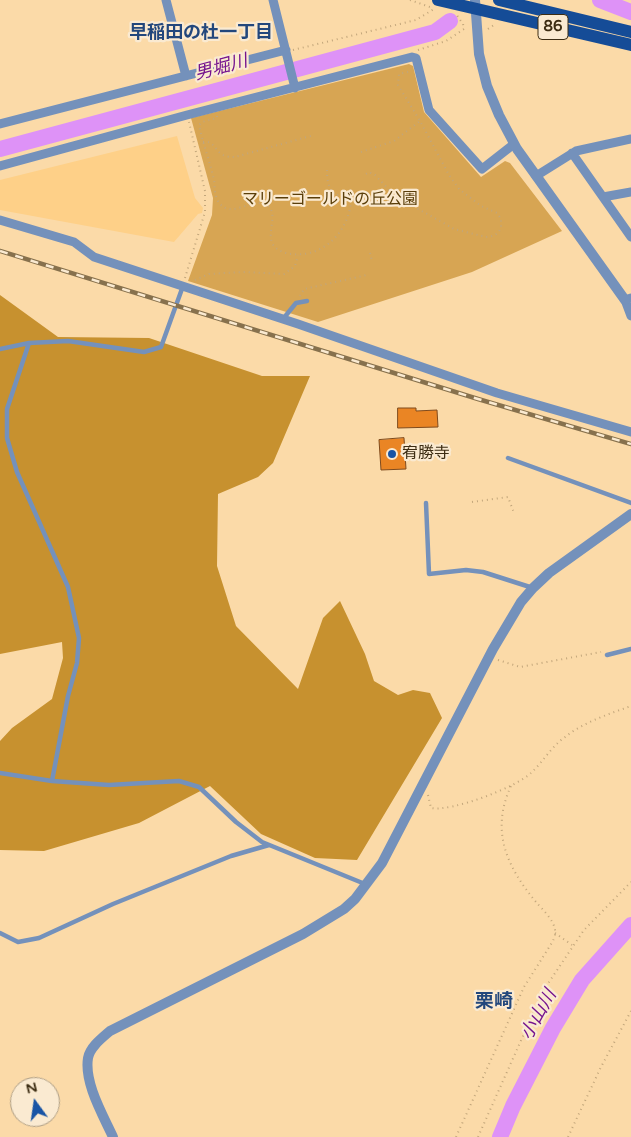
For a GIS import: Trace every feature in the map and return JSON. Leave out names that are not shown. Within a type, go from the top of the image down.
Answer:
[{"type":"main road","name":"86","points":[[499,0],[631,32]]},
{"type":"main road","name":"86","points":[[436,4],[475,4],[631,45]]},
{"type":"street","points":[[166,0],[186,76]]},
{"type":"street","points":[[273,0],[295,84]]},
{"type":"street","points":[[475,4],[479,54],[487,86],[514,144],[628,299],[631,316]]},
{"type":"street","points":[[0,124],[186,76],[286,54]]},
{"type":"street","points":[[0,166],[215,108],[295,84],[412,57],[416,58],[428,110],[482,170],[514,144]]},
{"type":"street","points":[[536,176],[576,151],[631,139]]},
{"type":"street","points":[[572,153],[631,237]]},
{"type":"street","points":[[603,197],[631,192]]},
{"type":"street","points":[[0,220],[74,242],[94,257],[184,288],[283,319],[497,393],[631,432]]},
{"type":"street","points":[[113,1137],[96,1100],[88,1076],[88,1057],[96,1044],[110,1031],[303,934],[328,920],[355,899],[382,863],[489,657],[521,602],[549,573],[631,514]]},
{"type":"lane","points":[[0,349],[29,343],[68,340],[144,352],[161,347],[184,288]]},
{"type":"lane","points":[[283,319],[296,303],[307,301]]},
{"type":"lane","points":[[29,343],[7,409],[5,422],[7,438],[17,472],[68,587],[79,638],[77,663],[68,696],[52,781]]},
{"type":"lane","points":[[508,458],[631,503]]},
{"type":"lane","points":[[426,503],[429,574],[466,570],[475,571],[533,588]]},
{"type":"lane","points":[[607,655],[631,649]]},
{"type":"lane","points":[[0,773],[52,781],[109,786],[178,781],[199,787],[236,822],[262,842],[366,884]]},
{"type":"lane","points":[[0,933],[18,942],[39,938],[113,904],[231,856],[269,845]]},
{"type":"path","points":[[286,54],[416,20],[436,4]]},
{"type":"path","points":[[488,29],[494,25]]},
{"type":"path","points":[[418,50],[446,41],[464,29]]},
{"type":"path","points":[[366,174],[369,172],[375,175],[392,193],[454,229],[486,237],[498,233],[502,224],[501,218],[497,213],[481,206],[459,189],[398,85],[400,74],[419,69]]},
{"type":"path","points":[[215,108],[218,118],[202,122],[200,125],[216,196],[220,205],[229,210],[254,204],[269,206],[273,218],[270,232],[274,246],[281,252],[298,254],[315,251],[330,243],[345,224],[350,202]]},
{"type":"path","points":[[184,288],[205,212],[205,191],[187,115]]},
{"type":"path","points":[[361,152],[394,141],[420,121]]},
{"type":"path","points":[[203,142],[212,143],[217,151],[224,156],[235,157],[314,135]]},
{"type":"path","points":[[328,170],[327,180],[332,192],[336,196],[339,194]]},
{"type":"path","points":[[370,253],[372,261]]},
{"type":"path","points":[[184,288],[194,280],[209,274],[242,272],[284,274],[295,266],[298,254]]},
{"type":"path","points":[[300,296],[304,289],[367,274]]},
{"type":"path","points":[[472,502],[508,497],[514,513]]},
{"type":"path","points":[[489,657],[520,667],[600,652],[607,655]]},
{"type":"path","points":[[423,785],[427,791],[428,803],[431,808],[438,810],[462,804],[511,786],[530,774],[551,748],[566,736],[583,726],[631,706]]},
{"type":"path","points":[[456,1137],[524,987],[555,933],[554,924],[522,885],[504,849],[501,836],[502,816],[511,786]]},
{"type":"path","points":[[478,1137],[543,991],[584,930],[631,882]]},
{"type":"path","points":[[555,933],[573,945]]},
{"type":"path","points":[[568,1137],[600,1067],[631,1011]]},
{"type":"shaded area","points":[[177,136],[195,198],[203,208],[202,213],[198,214],[174,242],[0,210],[0,180]]},
{"type":"shaded area","points":[[0,295],[58,337],[149,338],[262,376],[310,376],[273,463],[258,477],[218,494],[217,566],[236,626],[298,689],[323,618],[340,601],[365,654],[374,681],[398,695],[413,690],[430,693],[442,718],[357,860],[315,858],[261,834],[210,786],[139,823],[44,851],[0,850],[0,741],[12,728],[52,699],[63,658],[62,642],[0,654]]},
{"type":"green space","name":"マリーゴールドの丘公園","points":[[409,64],[413,66],[424,112],[481,177],[505,161],[510,163],[562,231],[472,272],[318,322],[188,281],[212,215],[213,198],[191,118]]},
{"type":"building","points":[[398,408],[416,408],[416,411],[437,410],[438,427],[398,428]]},
{"type":"building","name":"宥勝寺","points":[[404,438],[406,469],[381,470],[379,440]]},
{"type":"waterway","name":"男堀川","points":[[600,0],[631,12]]},
{"type":"waterway","name":"男堀川","points":[[0,149],[435,32],[450,21]]},
{"type":"waterway","name":"小山川","points":[[500,1137],[513,1106],[553,1028],[582,980],[631,925]]},
{"type":"railway","points":[[0,251],[478,399],[631,444]]},
{"type":"place","name":"宥勝寺","points":[[392,454]]},
{"type":"district","name":"早稲田の杜一丁目","points":[[201,33]]},
{"type":"district","name":"栗崎","points":[[494,1002]]}]
